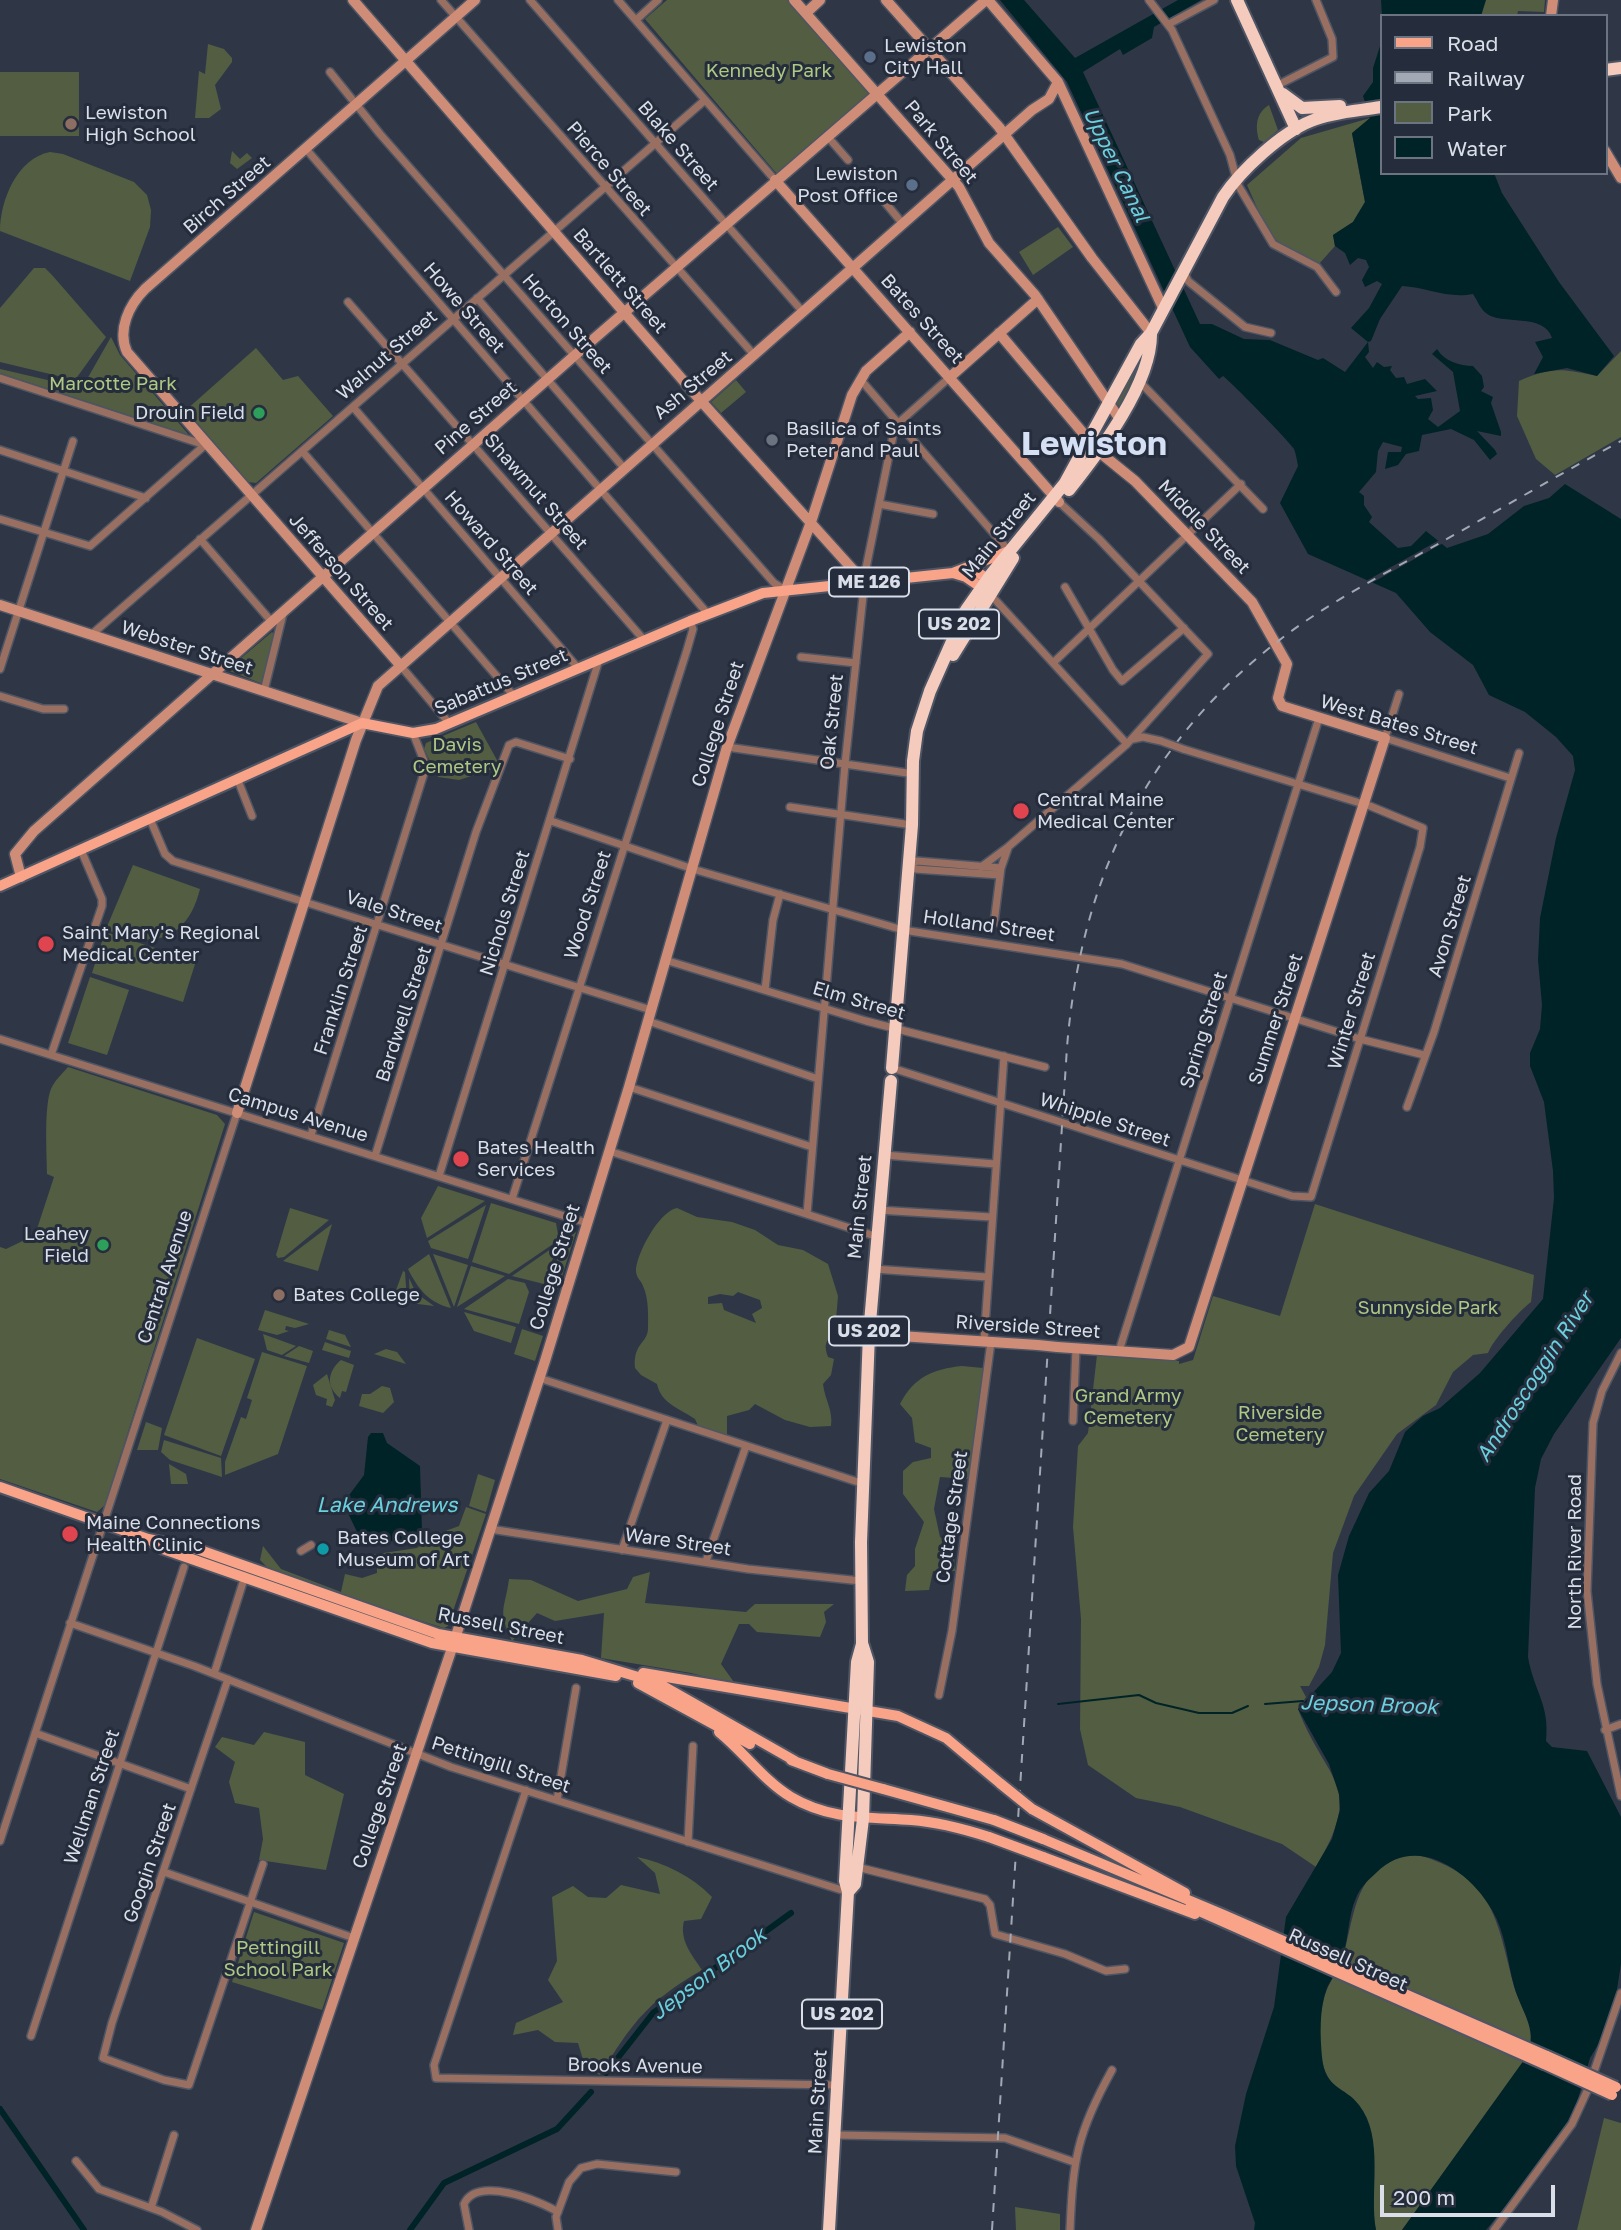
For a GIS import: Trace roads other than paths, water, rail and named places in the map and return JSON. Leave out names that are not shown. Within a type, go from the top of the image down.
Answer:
[{"type":"highway","points":[[1237,0],[1296,129]]},
{"type":"highway","points":[[1275,86],[1302,108],[1347,109]]},
{"type":"highway","name":"Main Street","points":[[829,2230],[848,1892],[845,1881],[852,1865],[856,1819],[860,1707],[857,1662],[862,1643],[861,1581],[869,1334],[875,1236],[909,865],[915,738],[930,691],[956,629],[1056,500],[1141,344],[1151,334],[1223,197],[1237,178],[1296,129],[1312,121],[1347,109],[1380,107]]},
{"type":"highway","name":"Main Street","points":[[989,586],[1009,551],[1098,452],[1138,381],[1152,349],[1151,334]]},
{"type":"main road","points":[[953,573],[1009,551]]},
{"type":"main road","points":[[953,573],[971,571],[989,586]]},
{"type":"main road","name":"Sabattus Street","points":[[362,723],[413,733],[449,723],[763,593],[953,573]]},
{"type":"main road","points":[[0,886],[362,723]]},
{"type":"main road","name":"Russell Street","points":[[0,1487],[148,1539],[194,1548],[454,1643],[600,1664],[658,1683],[795,1761]]},
{"type":"main road","name":"Russell Street","points":[[148,1539],[163,1549],[454,1643],[608,1674],[649,1688],[756,1747],[828,1773],[994,1820],[1043,1839],[1618,2092]]},
{"type":"main road","points":[[600,1664],[774,1696],[860,1707],[930,1728],[960,1747],[1032,1809],[1228,1921]]},
{"type":"main road","points":[[692,1711],[723,1735],[780,1790],[806,1805],[856,1819],[934,1823],[989,1837],[1228,1921]]},
{"type":"street","name":"Bartlett Street","points":[[353,0],[701,401],[864,582]]},
{"type":"street","name":"Pierce Street","points":[[441,0],[674,268],[755,356]]},
{"type":"street","name":"Birch Street","points":[[205,445],[127,352],[122,339],[127,315],[145,289],[475,0]]},
{"type":"street","name":"Blake Street","points":[[530,0],[803,312]]},
{"type":"street","name":"Bates Street","points":[[618,0],[1056,500],[1208,654],[1127,744]]},
{"type":"street","points":[[636,20],[659,0]]},
{"type":"street","name":"Park Street","points":[[794,0],[953,180],[989,243],[1038,299],[1119,418]]},
{"type":"street","points":[[806,13],[820,0]]},
{"type":"street","points":[[887,0],[1005,134],[1092,258],[1151,334]]},
{"type":"street","points":[[987,0],[1058,82],[1166,304]]},
{"type":"street","name":"Pine Street","points":[[21,877],[14,859],[20,846],[372,532],[775,180],[987,0]]},
{"type":"street","points":[[1149,0],[1168,23],[1230,155],[1238,185],[1273,244],[1317,267],[1336,292]]},
{"type":"street","points":[[1168,23],[1214,0]]},
{"type":"street","points":[[1275,86],[1332,59],[1334,43],[1316,0]]},
{"type":"street","name":"Horton Street","points":[[330,72],[651,444],[774,583],[785,590]]},
{"type":"street","name":"Ash Street","points":[[362,723],[378,686],[1005,134],[1049,99],[1058,82]]},
{"type":"street","name":"Walnut Street","points":[[91,635],[705,100]]},
{"type":"street","points":[[827,136],[848,160]]},
{"type":"street","name":"Howe Street","points":[[306,149],[708,614]]},
{"type":"street","points":[[1607,154],[1621,178]]},
{"type":"street","points":[[878,194],[903,224]]},
{"type":"street","points":[[1182,274],[1245,327],[1271,333]]},
{"type":"street","points":[[477,298],[624,468]]},
{"type":"street","name":"Oak Street","points":[[807,1214],[845,764],[864,582],[895,426],[1038,299]]},
{"type":"street","name":"Shawmut Street","points":[[348,302],[644,640]]},
{"type":"street","name":"College Street","points":[[256,2230],[454,1643],[539,1378],[629,1087],[727,747],[811,522],[860,379],[910,332]]},
{"type":"street","name":"Middle Street","points":[[999,333],[1090,439],[1098,452],[1135,481],[1252,602],[1282,650],[1287,668],[1279,702]]},
{"type":"street","points":[[0,378],[205,445],[90,546],[0,519]]},
{"type":"street","points":[[860,379],[1009,551]]},
{"type":"street","points":[[1138,381],[1263,509]]},
{"type":"street","name":"Howard Street","points":[[353,407],[578,668]]},
{"type":"street","points":[[0,669],[73,441]]},
{"type":"street","name":"Jefferson Street","points":[[205,445],[449,723]]},
{"type":"street","points":[[0,450],[146,498]]},
{"type":"street","points":[[302,451],[513,695]]},
{"type":"street","points":[[1054,662],[1241,484]]},
{"type":"street","points":[[879,504],[933,514]]},
{"type":"street","points":[[200,539],[271,621]]},
{"type":"street","points":[[989,586],[1127,744]]},
{"type":"street","points":[[1065,587],[1113,670],[1124,681],[1184,628]]},
{"type":"street","name":"Webster Street","points":[[0,605],[362,723]]},
{"type":"street","points":[[264,691],[284,610]]},
{"type":"street","name":"Wood Street","points":[[512,1199],[687,650],[692,629],[690,621]]},
{"type":"street","points":[[801,657],[856,663]]},
{"type":"street","name":"Nichols Street","points":[[439,1176],[599,659]]},
{"type":"street","name":"Summer Street","points":[[1183,1352],[1192,1339],[1398,694]]},
{"type":"street","points":[[0,696],[43,709],[64,709]]},
{"type":"street","name":"West Bates Street","points":[[1279,702],[1286,708],[1510,778]]},
{"type":"street","name":"Spring Street","points":[[1119,1351],[1319,718]]},
{"type":"street","name":"Central Avenue","points":[[0,1841],[362,723]]},
{"type":"street","name":"Franklin Street","points":[[311,1135],[379,924],[425,768],[413,733]]},
{"type":"street","points":[[981,867],[1008,847],[1127,744],[1139,737],[1161,741],[1363,803]]},
{"type":"street","name":"Bardwell Street","points":[[375,1156],[476,832],[509,745],[516,742],[570,759]]},
{"type":"street","points":[[727,747],[915,775]]},
{"type":"street","name":"Avon Street","points":[[1407,1107],[1473,908],[1518,753]]},
{"type":"street","points":[[237,778],[252,816]]},
{"type":"street","name":"Winter Street","points":[[1308,1198],[1313,1194],[1423,831],[1420,825],[1363,803]]},
{"type":"street","points":[[790,807],[912,825]]},
{"type":"street","name":"Vale Street","points":[[150,819],[165,854],[173,861],[651,1010]]},
{"type":"street","name":"Holland Street","points":[[551,821],[691,867],[903,930],[1122,964],[1360,1039],[1424,1055]]},
{"type":"street","points":[[994,923],[1000,871],[1008,847]]},
{"type":"street","points":[[51,1055],[102,906],[102,899],[81,850]]},
{"type":"street","points":[[917,861],[1000,871],[915,869],[909,865],[917,861]]},
{"type":"street","points":[[765,990],[773,920],[780,894]]},
{"type":"street","name":"Elm Street","points":[[665,960],[895,1028],[1045,1067]]},
{"type":"street","points":[[648,1021],[818,1079]]},
{"type":"street","name":"Campus Avenue","points":[[0,1039],[587,1223]]},
{"type":"street","name":"Cottage Street","points":[[939,1695],[952,1631],[988,1342],[987,1276],[1003,1056]]},
{"type":"street","name":"Whipple Street","points":[[891,1074],[998,1102],[1308,1198]]},
{"type":"street","points":[[629,1087],[812,1147]]},
{"type":"street","points":[[609,1151],[875,1236]]},
{"type":"street","points":[[884,1155],[995,1164]]},
{"type":"street","points":[[878,1210],[991,1217]]},
{"type":"street","points":[[873,1269],[987,1276]]},
{"type":"street","name":"Riverside Street","points":[[869,1334],[1173,1355],[1183,1352]]},
{"type":"street","points":[[1073,1421],[1076,1348]]},
{"type":"street","name":"North River Road","points":[[1621,1353],[1596,1410],[1590,1461],[1588,1609],[1605,1730],[1621,1796]]},
{"type":"street","points":[[539,1378],[865,1484]]},
{"type":"street","points":[[622,1550],[667,1420]]},
{"type":"street","points":[[706,1561],[746,1446]]},
{"type":"street","name":"Ware Street","points":[[490,1529],[825,1580],[861,1581]]},
{"type":"street","points":[[301,1551],[311,1545]]},
{"type":"street","name":"Wellman Street","points":[[30,2036],[184,1567]]},
{"type":"street","points":[[214,1674],[245,1575]]},
{"type":"street","name":"Pettingill Street","points":[[70,1623],[228,1679],[416,1754],[848,1892]]},
{"type":"street","name":"Googin Street","points":[[228,1679],[103,2058],[164,2080],[189,2085],[251,1904]]},
{"type":"street","points":[[557,1800],[576,1688]]},
{"type":"street","points":[[1605,1730],[1621,1724]]},
{"type":"street","points":[[35,1733],[191,1789]]},
{"type":"street","points":[[688,1842],[692,1746]]},
{"type":"street","name":"Brooks Avenue","points":[[526,1790],[439,2053],[434,2076],[448,2080],[838,2085]]},
{"type":"street","points":[[251,1904],[263,1864]]},
{"type":"street","points":[[852,1865],[985,1899],[990,1905],[995,1934],[1065,1954],[1106,1971],[1125,1969]]},
{"type":"street","points":[[163,1872],[354,1938]]},
{"type":"street","points":[[1494,2230],[1572,2124],[1585,2096],[1621,1993]]},
{"type":"street","points":[[1070,2230],[1074,2162],[1089,2110],[1112,2070]]},
{"type":"street","points":[[151,2208],[174,2135]]},
{"type":"street","points":[[836,2135],[1005,2138],[1074,2162]]},
{"type":"street","points":[[76,2161],[99,2189],[151,2208],[197,2230]]},
{"type":"street","points":[[558,2230],[558,2213],[570,2179],[589,2165],[676,2172]]},
{"type":"street","points":[[469,2230],[464,2204],[466,2199],[476,2194],[505,2192],[536,2199],[558,2213]]},
{"type":"water","points":[[1000,0],[1024,0],[1075,58],[1178,0],[1201,0],[1154,27],[1152,38],[1123,55],[1120,49],[1083,72],[1200,324],[1212,324],[1244,339],[1270,340],[1318,360],[1323,358],[1345,372],[1368,342],[1369,352],[1365,357],[1373,368],[1377,362],[1384,367],[1392,366],[1390,370],[1396,378],[1404,377],[1407,384],[1425,379],[1437,391],[1415,396],[1418,399],[1431,398],[1433,410],[1428,419],[1438,427],[1460,411],[1453,372],[1432,354],[1437,349],[1453,362],[1473,366],[1482,376],[1484,387],[1481,391],[1493,397],[1491,403],[1501,432],[1501,436],[1477,431],[1497,454],[1490,460],[1474,440],[1451,429],[1422,435],[1419,451],[1406,454],[1398,465],[1385,469],[1388,452],[1401,452],[1402,447],[1383,442],[1378,451],[1376,472],[1359,492],[1364,496],[1364,505],[1372,517],[1369,522],[1398,548],[1411,546],[1426,531],[1447,548],[1488,534],[1524,506],[1549,498],[1565,484],[1621,519],[1621,1338],[1554,1434],[1541,1459],[1535,1488],[1528,1657],[1544,1707],[1546,1741],[1552,1747],[1587,1751],[1621,1817],[1621,1964],[1614,2008],[1605,2033],[1590,2058],[1572,2119],[1556,2144],[1486,2230],[1402,2230],[1524,2060],[1531,2041],[1497,1919],[1470,1882],[1440,1862],[1407,1856],[1391,1861],[1364,1884],[1353,1905],[1342,1959],[1327,1988],[1321,2013],[1322,2057],[1327,2076],[1359,2105],[1372,2133],[1376,2230],[1254,2230],[1255,2223],[1236,2166],[1235,2146],[1246,2094],[1274,2007],[1286,1917],[1332,1839],[1340,1810],[1339,1794],[1329,1764],[1298,1709],[1332,1672],[1341,1653],[1338,1575],[1349,1536],[1369,1493],[1389,1471],[1405,1432],[1423,1416],[1440,1408],[1480,1373],[1543,1299],[1554,1198],[1553,1171],[1544,1102],[1530,1066],[1530,1053],[1540,1029],[1542,1005],[1538,960],[1540,918],[1556,838],[1575,770],[1573,756],[1556,737],[1525,712],[1489,695],[1473,665],[1430,632],[1396,593],[1308,554],[1280,503],[1298,466],[1294,449],[1237,389],[1223,376],[1219,379],[1190,347],[1067,82]]},
{"type":"water","points":[[1381,0],[1486,0],[1482,14],[1382,14]]},
{"type":"water","points":[[1380,46],[1380,175],[1495,175],[1502,193],[1559,282],[1614,356],[1597,376],[1567,368],[1534,374],[1543,357],[1535,342],[1552,338],[1540,325],[1493,317],[1482,310],[1473,294],[1445,294],[1402,286],[1380,319],[1371,341],[1368,342],[1351,328],[1369,308],[1382,284],[1377,281],[1365,287],[1362,280],[1369,267],[1366,260],[1358,258],[1350,265],[1345,253],[1335,246],[1333,235],[1353,222],[1365,202],[1352,133],[1370,118],[1363,96],[1373,82],[1373,68]]},
{"type":"water","name":"Lake Andrews","points":[[371,1433],[383,1433],[387,1443],[420,1466],[422,1532],[415,1539],[381,1542],[360,1538],[345,1507],[347,1498],[364,1475],[368,1437]]},
{"type":"waterway","name":"Jepson Brook","points":[[1058,1704],[1139,1695],[1156,1703],[1199,1713],[1232,1713],[1248,1706]]},
{"type":"waterway","name":"Jepson Brook","points":[[1265,1704],[1303,1701]]},
{"type":"waterway","name":"Jepson Brook","points":[[606,2073],[653,2013],[791,1913]]},
{"type":"waterway","name":"Jepson Brook","points":[[410,2230],[444,2183],[557,2129],[591,2092]]},
{"type":"waterway","name":"Jepson Brook","points":[[0,2109],[84,2230]]},
{"type":"railway","points":[[992,2230],[1067,1047],[1075,984],[1088,925],[1106,869],[1130,816],[1160,766],[1196,719],[1238,676],[1286,635],[1364,585],[1621,441]]},
{"type":"place","name":"Lewiston City Hall","points":[[870,57]]},
{"type":"place","name":"Lewiston High School","points":[[71,124]]},
{"type":"place","name":"Lewiston Post Office","points":[[912,185]]},
{"type":"place","name":"Drouin Field","points":[[259,413]]},
{"type":"place","name":"Basilica of Saints Peter and Paul","points":[[772,440]]},
{"type":"place","name":"Central Maine Medical Center","points":[[1021,811]]},
{"type":"place","name":"Saint Mary's Regional Medical Center","points":[[46,944]]},
{"type":"place","name":"Bates Health Services","points":[[461,1159]]},
{"type":"place","name":"Leahey Field","points":[[103,1245]]},
{"type":"place","name":"Bates College","points":[[279,1295]]},
{"type":"place","name":"Maine Connections Health Clinic","points":[[70,1534]]},
{"type":"place","name":"Bates College Museum of Art","points":[[323,1549]]},
{"type":"district","name":"Lewiston","points":[[1094,445]]},
{"type":"park label","name":"Kennedy Park","points":[[769,71]]},
{"type":"park label","name":"Marcotte Park","points":[[113,384]]},
{"type":"park label","name":"Davis Cemetery","points":[[457,756]]},
{"type":"park label","name":"Sunnyside Park","points":[[1428,1308]]},
{"type":"park label","name":"Grand Army Cemetery","points":[[1128,1407]]},
{"type":"park label","name":"Riverside Cemetery","points":[[1280,1424]]},
{"type":"park label","name":"Pettingill School Park","points":[[278,1959]]},
{"type":"water label","name":"Upper Canal","points":[[1116,165]]},
{"type":"water label","name":"Androscoggin River","points":[[1535,1377]]}]
